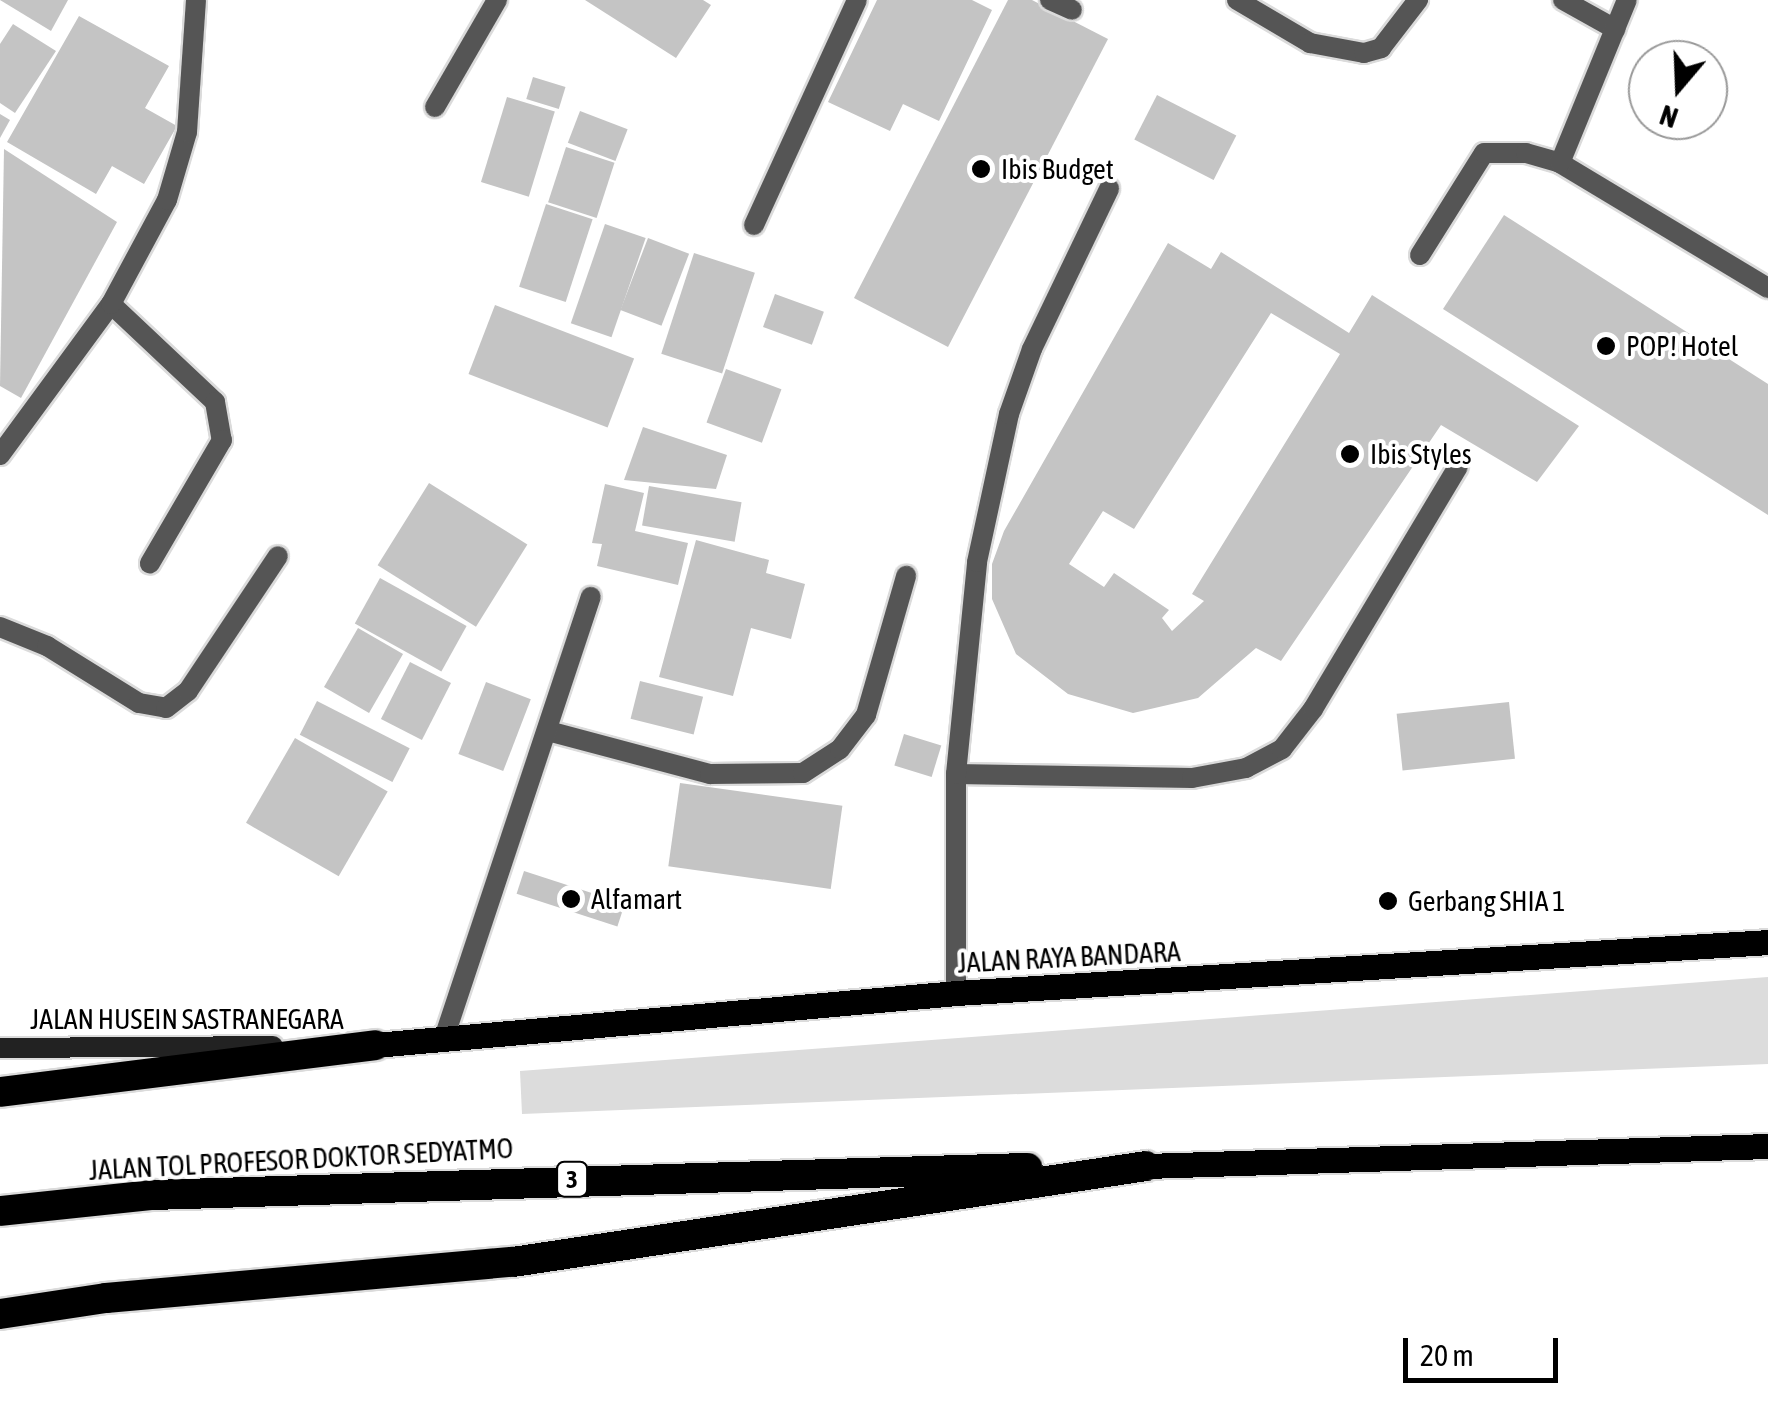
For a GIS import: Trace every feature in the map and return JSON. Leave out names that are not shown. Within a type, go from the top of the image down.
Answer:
[{"type":"highway","points":[[0,1092],[375,1045]]},
{"type":"highway","points":[[0,1314],[106,1298],[513,1262],[1146,1166]]},
{"type":"highway","name":"JALAN TOL PROFESOR DOKTOR SEDYATMO","points":[[0,1212],[152,1195],[360,1186],[1146,1166]]},
{"type":"main road","name":"JALAN RAYA BANDARA","points":[[375,1045],[956,993],[1768,942]]},
{"type":"main road","name":"JALAN HUSEIN SASTRANEGARA","points":[[0,1048],[375,1045]]},
{"type":"main road","points":[[1146,1166],[1768,1146]]},
{"type":"lane","points":[[0,456],[111,304],[167,200],[187,132],[196,0]]},
{"type":"lane","points":[[435,107],[497,0]]},
{"type":"lane","points":[[754,225],[858,0]]},
{"type":"lane","points":[[1050,0],[1072,10]]},
{"type":"lane","points":[[1237,0],[1310,44],[1364,53],[1380,48],[1418,0]]},
{"type":"lane","points":[[1563,0],[1615,29]]},
{"type":"lane","points":[[1560,163],[1627,0]]},
{"type":"lane","points":[[1420,255],[1484,153],[1526,153],[1560,163],[1768,288]]},
{"type":"lane","points":[[956,993],[956,774],[976,562],[1008,414],[1032,349],[1109,190]]},
{"type":"lane","points":[[111,304],[215,402],[222,440],[150,563]]},
{"type":"lane","points":[[956,774],[1192,778],[1246,768],[1282,750],[1458,467]]},
{"type":"lane","points":[[0,627],[47,646],[139,703],[166,708],[188,691],[278,556]]},
{"type":"lane","points":[[548,731],[710,774],[803,774],[840,749],[866,716],[906,576]]},
{"type":"lane","points":[[444,1038],[591,597]]},
{"type":"shaded area","points":[[1768,977],[1768,1064],[522,1114],[520,1071]]},
{"type":"building","points":[[0,0],[68,0],[51,31]]},
{"type":"building","points":[[585,0],[703,0],[711,5],[676,58]]},
{"type":"building","points":[[877,0],[972,0],[992,10],[939,121],[903,104],[890,131],[828,102]]},
{"type":"building","name":"Ibis Budget","points":[[1008,0],[1032,0],[1108,39],[948,347],[854,298]]},
{"type":"building","points":[[79,16],[169,66],[145,108],[177,126],[144,184],[112,166],[96,194],[7,142]]},
{"type":"building","points":[[13,24],[56,51],[15,113],[0,103],[0,44]]},
{"type":"building","points":[[533,77],[566,87],[559,109],[526,99]]},
{"type":"building","points":[[1157,95],[1236,135],[1214,180],[1134,140]]},
{"type":"building","points":[[507,97],[555,112],[529,197],[481,182]]},
{"type":"building","points":[[580,111],[628,129],[615,161],[568,143]]},
{"type":"building","points":[[0,114],[10,120],[0,138]]},
{"type":"building","points":[[566,147],[615,163],[597,218],[548,202]]},
{"type":"building","points":[[4,149],[117,222],[21,398],[0,386]]},
{"type":"building","points":[[546,204],[593,219],[566,302],[519,287]]},
{"type":"building","name":"POP! Hotel","points":[[1504,215],[1768,384],[1768,515],[1443,309]]},
{"type":"building","points":[[605,224],[646,238],[611,337],[571,323]]},
{"type":"building","points":[[648,238],[689,254],[661,326],[620,310]]},
{"type":"building","name":"Ibis Styles","points":[[1168,243],[1211,269],[1221,252],[1349,333],[1372,295],[1579,426],[1537,482],[1441,425],[1281,661],[1256,648],[1198,698],[1133,713],[1068,694],[1016,654],[992,599],[992,564],[1004,531]],"holes":[[[1271,313],[1340,354],[1192,594],[1204,601],[1172,631],[1162,618],[1169,610],[1114,573],[1104,587],[1069,564],[1103,511],[1134,529]]]},
{"type":"building","points":[[694,253],[755,273],[722,374],[661,354]]},
{"type":"building","points":[[775,294],[824,312],[812,345],[763,327]]},
{"type":"building","points":[[495,305],[634,358],[608,427],[468,374]]},
{"type":"building","points":[[726,369],[781,389],[762,443],[707,423]]},
{"type":"building","points":[[643,427],[727,455],[716,489],[624,480]]},
{"type":"building","points":[[429,483],[527,544],[476,627],[378,565]]},
{"type":"building","points":[[605,484],[644,493],[635,531],[688,543],[678,585],[597,566],[602,544],[592,543]]},
{"type":"building","points":[[649,486],[742,502],[735,542],[642,525]]},
{"type":"building","points":[[696,540],[769,560],[766,573],[805,584],[791,639],[751,628],[733,696],[659,677]]},
{"type":"building","points":[[380,578],[467,626],[441,671],[355,623]]},
{"type":"building","points":[[358,628],[403,654],[369,713],[324,687]]},
{"type":"building","points":[[410,662],[451,683],[422,740],[381,719]]},
{"type":"building","points":[[640,681],[703,697],[694,735],[631,719]]},
{"type":"building","points":[[486,682],[531,699],[503,771],[458,754]]},
{"type":"building","points":[[317,701],[410,748],[392,782],[300,735]]},
{"type":"building","points":[[1509,702],[1515,759],[1403,770],[1397,714]]},
{"type":"building","points":[[904,734],[941,745],[932,777],[894,766]]},
{"type":"building","points":[[295,738],[388,792],[339,876],[246,823]]},
{"type":"building","points":[[680,783],[842,806],[831,889],[668,866]]},
{"type":"building","name":"Alfamart","points":[[524,871],[625,904],[617,927],[517,894]]},
{"type":"place","name":"Ibis Budget","points":[[981,169]]},
{"type":"place","name":"POP! Hotel","points":[[1606,346]]},
{"type":"place","name":"Ibis Styles","points":[[1350,454]]},
{"type":"place","name":"Alfamart","points":[[571,899]]},
{"type":"place","name":"Gerbang SHIA 1","points":[[1388,901]]}]
